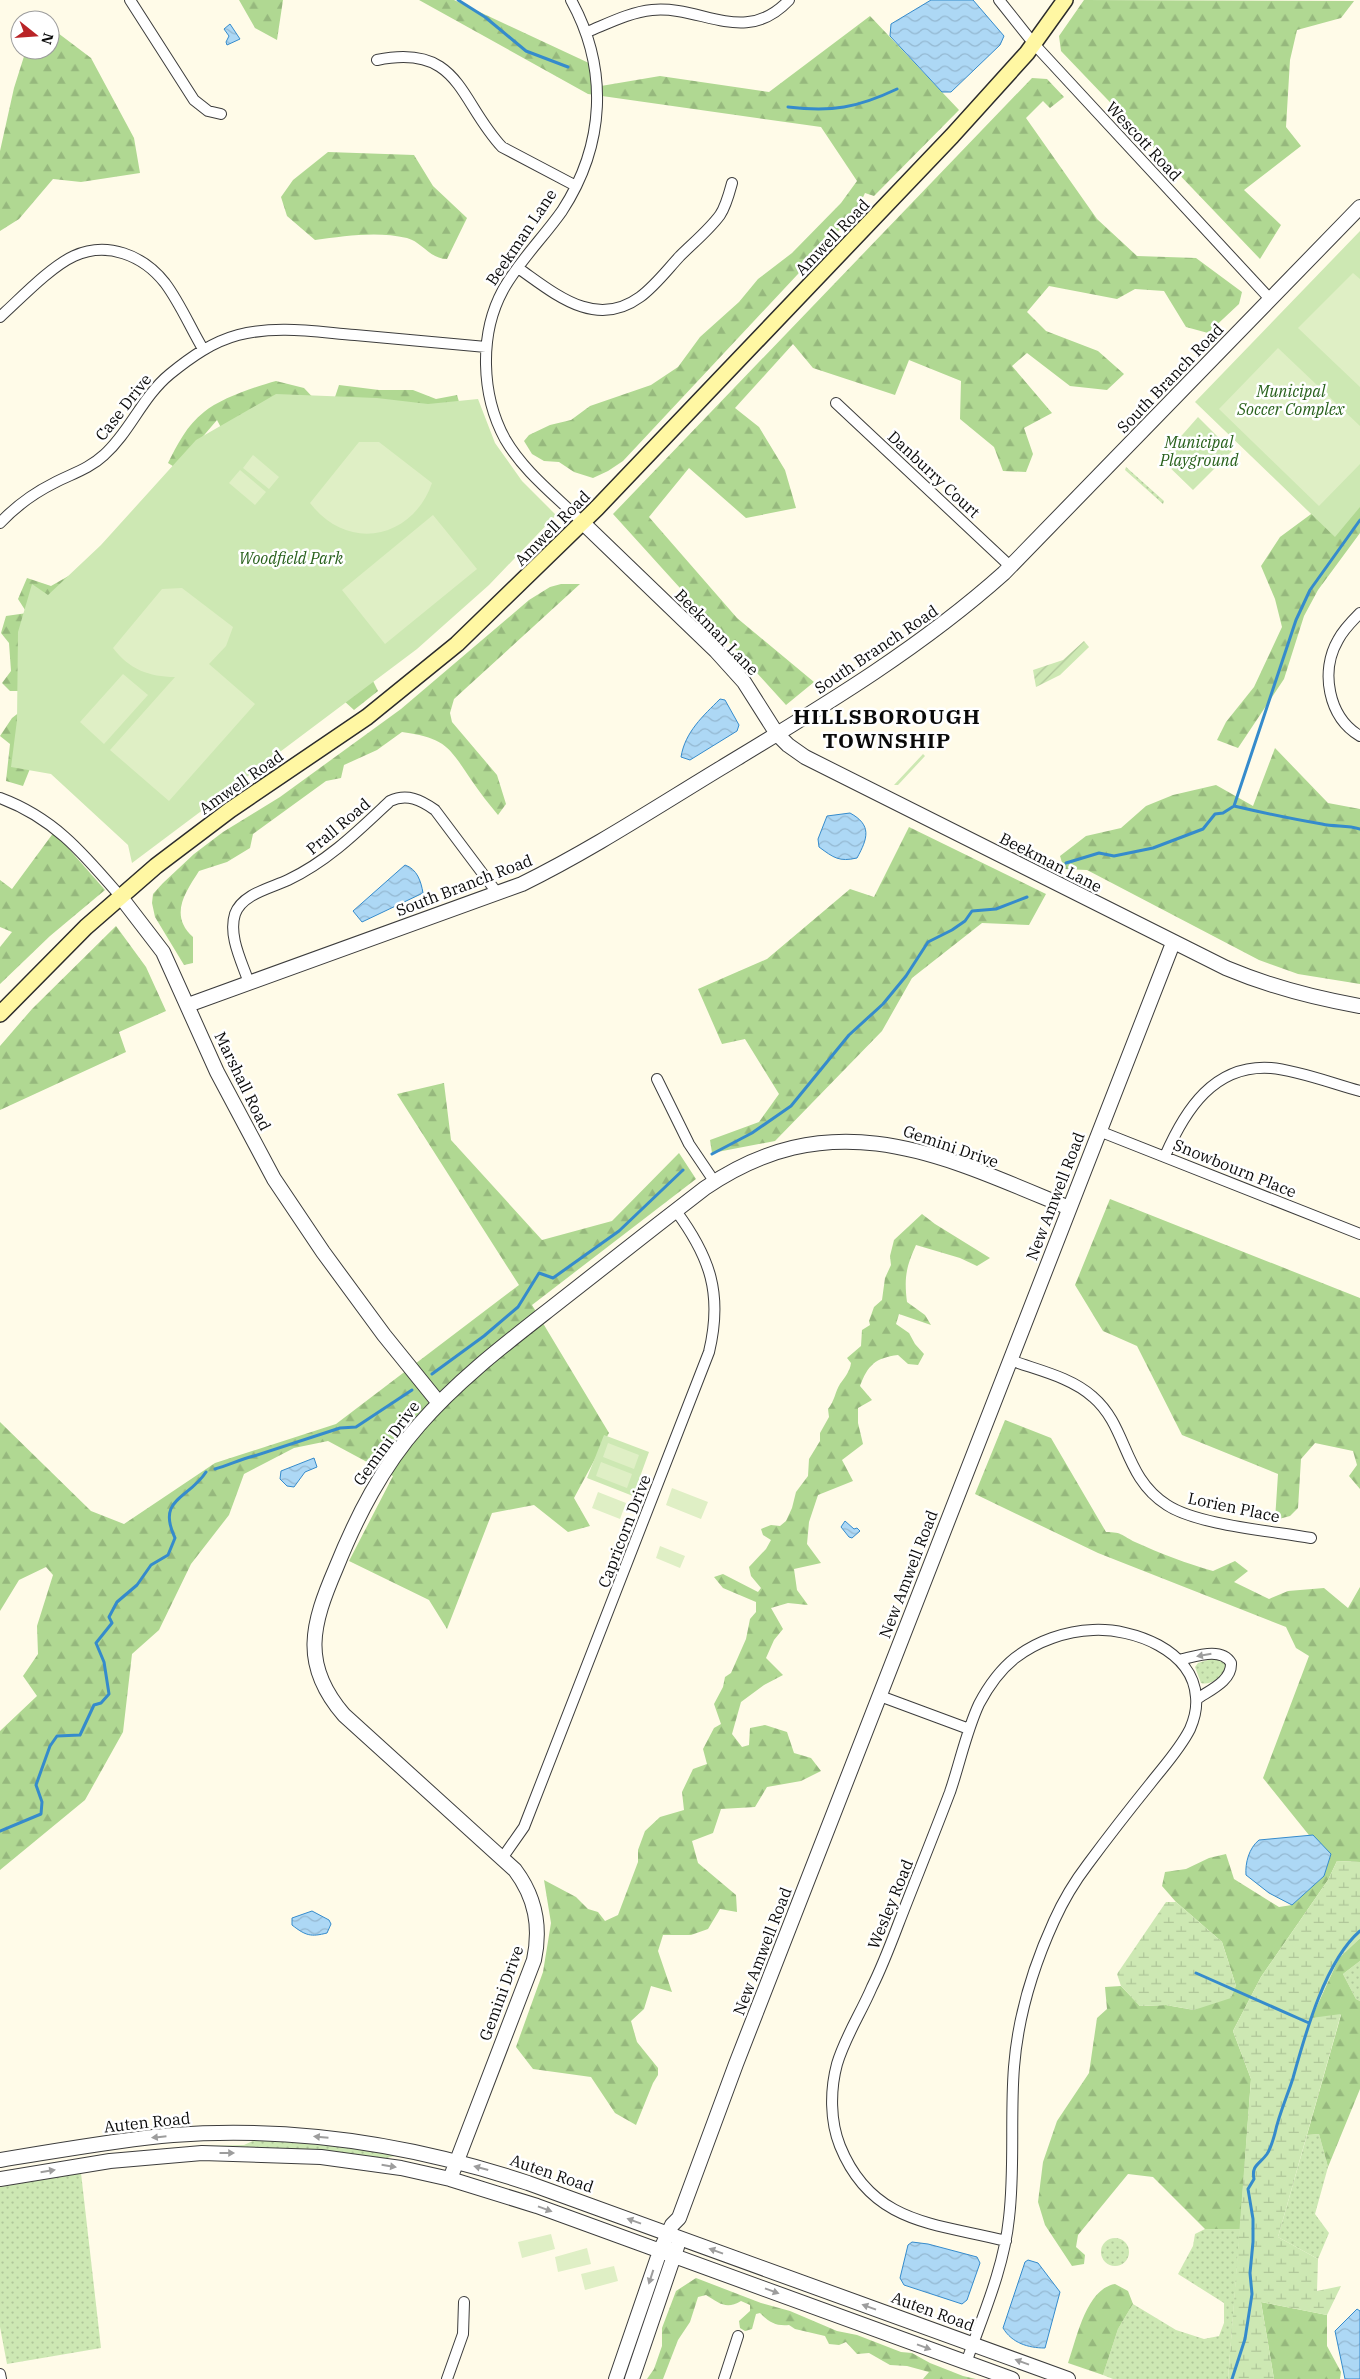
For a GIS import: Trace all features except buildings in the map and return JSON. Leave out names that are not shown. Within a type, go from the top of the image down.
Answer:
[{"type":"main road","name":"Amwell Road","points":[[0,1014],[46,965],[120,896],[207,827],[367,716],[420,676],[464,638],[582,522],[952,136],[1034,44],[1065,0]]},
{"type":"street","points":[[130,0],[194,100],[208,110],[221,114]]},
{"type":"street","name":"Beekman Lane","points":[[571,0],[587,32],[597,82],[596,126],[591,151],[576,186],[562,211],[518,268],[503,291],[496,306],[486,347],[488,387],[494,413],[504,438],[527,469],[716,651],[744,682],[778,734],[788,745],[805,757],[1173,943],[1251,978],[1309,996],[1360,1006]]},
{"type":"street","points":[[587,32],[653,10],[666,10],[726,23],[749,22],[772,14],[789,0]]},
{"type":"street","name":"Wescott Road","points":[[999,0],[1034,44],[1270,299]]},
{"type":"street","points":[[377,60],[397,56],[411,56],[442,68],[462,87],[494,138],[502,147],[576,186]]},
{"type":"street","points":[[518,268],[553,294],[578,306],[604,309],[630,303],[649,289],[720,214],[732,183]]},
{"type":"street","name":"South Branch Road","points":[[188,1005],[498,894],[552,869],[797,724],[930,635],[1011,567],[1360,207]]},
{"type":"street","points":[[0,317],[62,263],[84,252],[113,250],[140,259],[153,269],[166,284],[203,349]]},
{"type":"street","name":"Case Drive","points":[[0,523],[24,501],[41,490],[92,464],[103,456],[123,434],[139,408],[154,389],[168,375],[203,349],[237,336],[278,330],[486,347]]},
{"type":"street","name":"Danburry Court","points":[[836,403],[1011,567]]},
{"type":"street","points":[[1360,613],[1337,640],[1328,672],[1329,690],[1335,706],[1343,721],[1360,736]]},
{"type":"street","name":"Marshall Road","points":[[0,798],[20,805],[53,825],[70,839],[120,896],[163,952],[217,1072],[274,1179],[323,1252],[384,1335],[439,1403]]},
{"type":"street","name":"Prall Road","points":[[249,983],[233,935],[232,926],[236,912],[243,901],[288,880],[328,858],[390,802],[397,798],[413,798],[424,802],[435,810],[498,894]]},
{"type":"street","name":"New Amwell Road","points":[[632,2379],[674,2256],[672,2225],[679,2218],[710,2132],[1173,943]]},
{"type":"street","points":[[1165,1156],[1196,1101],[1214,1083],[1234,1072],[1253,1067],[1274,1068],[1360,1092]]},
{"type":"street","points":[[657,1079],[689,1144],[714,1181]]},
{"type":"street","name":"Snowbourn Place","points":[[1100,1131],[1360,1234]]},
{"type":"street","name":"Gemini Drive","points":[[450,2179],[534,1960],[538,1931],[533,1903],[524,1882],[503,1858],[344,1715],[335,1705],[322,1680],[314,1652],[314,1629],[321,1603],[367,1499],[403,1445],[439,1403],[501,1348],[714,1181],[746,1164],[791,1148],[826,1142],[874,1142],[925,1152],[1069,1208]]},
{"type":"street","name":"Capricorn Drive","points":[[503,1858],[524,1827],[709,1352],[716,1312],[709,1268],[694,1237],[676,1211]]},
{"type":"street","name":"Lorien Place","points":[[1010,1360],[1069,1382],[1094,1397],[1111,1418],[1141,1482],[1151,1494],[1167,1506],[1184,1514],[1206,1520],[1311,1538]]},
{"type":"street","name":"Wesley Road","points":[[1006,2241],[927,2225],[905,2217],[888,2207],[872,2193],[849,2165],[841,2148],[832,2112],[836,2068],[843,2048],[891,1943],[951,1788],[970,1730],[987,1690],[1000,1672],[1016,1657],[1056,1636],[1092,1630],[1115,1631],[1144,1639],[1166,1649],[1187,1670],[1194,1685],[1197,1699]]},
{"type":"street","points":[[966,2362],[998,2274],[1006,2241],[1011,2195],[1014,2069],[1018,2031],[1030,1983],[1055,1919],[1085,1868],[1179,1748],[1194,1718],[1197,1699],[1226,1679],[1231,1673],[1231,1663],[1224,1656],[1215,1653],[1179,1660]]},
{"type":"street","points":[[880,1696],[970,1730]]},
{"type":"street","name":"Auten Road","points":[[0,2160],[109,2142],[172,2135],[261,2134],[326,2137],[369,2143],[456,2161],[528,2183],[1068,2379]]},
{"type":"street","points":[[0,2180],[110,2161],[161,2155],[218,2153],[321,2157],[401,2168],[450,2179],[537,2206],[1012,2379]]},
{"type":"street","name":"New Amwell Road","points":[[616,2379],[660,2251],[674,2236]]},
{"type":"street","points":[[447,2379],[463,2334],[464,2302]]},
{"type":"street","points":[[724,2379],[738,2336]]},
{"type":"street","points":[[0,2374],[1,2379]]},
{"type":"green space","points":[[239,0],[283,0],[277,40],[255,28]]},
{"type":"green space","points":[[419,0],[454,0],[591,64],[595,87],[660,76],[769,92],[870,16],[959,110],[874,196],[865,193],[856,212],[623,461],[593,478],[574,472],[559,462],[544,461],[532,454],[524,441],[529,435],[550,425],[571,420],[590,406],[651,385],[678,367],[700,337],[739,302],[758,279],[792,253],[841,203],[857,181],[821,127],[588,94]]},
{"type":"green space","points":[[1084,0],[1354,1],[1341,18],[1297,30],[1290,60],[1286,127],[1301,146],[1244,190],[1281,225],[1260,259],[1061,51],[1059,36]]},
{"type":"green space","points":[[60,35],[91,58],[134,138],[140,173],[81,182],[53,179],[19,219],[0,231],[0,151],[14,88],[23,60],[60,60]]},
{"type":"green space","points":[[1032,78],[1047,79],[1064,97],[1050,108],[1043,101],[1026,118],[1097,219],[1137,256],[1196,258],[1242,292],[1239,304],[1208,333],[1186,327],[1164,291],[1135,289],[1117,299],[1049,286],[1027,312],[1046,331],[1098,351],[1124,374],[1107,390],[1070,386],[1027,353],[1012,366],[1052,413],[1024,428],[1033,454],[1026,472],[1003,471],[994,447],[960,419],[961,381],[909,360],[895,395],[813,368],[793,344],[735,408],[759,427],[785,470],[796,508],[746,518],[689,468],[649,517],[737,618],[814,682],[786,705],[613,514]]},
{"type":"green space","points":[[328,152],[414,155],[433,186],[467,218],[447,259],[436,256],[412,240],[396,236],[361,235],[315,240],[287,216],[281,197],[293,180]]},
{"type":"green space","name":"Municipal Soccer Complex","points":[[1360,231],[1360,507],[1335,537],[1195,402]]},
{"type":"green space","points":[[1353,273],[1360,279],[1360,387],[1298,328]]},
{"type":"green space","points":[[1278,348],[1360,426],[1360,464],[1319,506],[1219,409]]},
{"type":"green space","name":"Woodfield Park","points":[[276,381],[304,388],[319,404],[335,397],[339,385],[379,390],[413,390],[436,399],[457,395],[462,412],[367,669],[378,691],[354,710],[333,691],[58,699],[23,786],[6,781],[10,744],[0,736],[12,718],[21,711],[23,691],[10,691],[2,683],[11,671],[9,643],[1,633],[6,616],[27,613],[18,599],[27,578],[51,586],[86,566],[226,437],[217,420],[176,468],[168,463],[183,436],[198,417],[228,398]]},
{"type":"green space","name":"Woodfield Park","points":[[276,394],[377,398],[428,404],[478,399],[495,443],[522,481],[556,515],[489,585],[417,649],[132,863],[128,845],[51,774],[11,767],[17,720],[18,632],[32,584],[48,595],[101,545],[196,440]]},
{"type":"green space","name":"Municipal Playground","points":[[1198,417],[1232,451],[1193,490],[1161,459]]},
{"type":"green space","points":[[359,442],[379,442],[432,483],[423,502],[410,517],[394,527],[377,533],[360,533],[342,529],[325,519],[310,503]]},
{"type":"green space","points":[[253,455],[279,477],[269,489],[243,468]]},
{"type":"green space","points":[[1126,467],[1164,501],[1163,504],[1125,470]]},
{"type":"green space","points":[[240,470],[266,492],[255,505],[229,483]]},
{"type":"green space","points":[[1360,478],[1360,533],[1318,590],[1304,616],[1284,679],[1238,748],[1217,740],[1226,722],[1254,687],[1282,627],[1275,599],[1261,566],[1280,537]]},
{"type":"green space","points":[[433,515],[477,569],[385,644],[342,590]]},
{"type":"green space","points":[[561,584],[580,584],[454,699],[450,713],[452,722],[497,775],[506,804],[498,815],[458,760],[445,746],[428,737],[402,732],[377,750],[344,765],[341,778],[326,781],[253,834],[250,848],[227,862],[199,871],[189,887],[182,904],[182,921],[193,937],[193,963],[184,965],[155,917],[152,903],[153,894],[163,883],[194,854],[223,832],[280,797],[401,709],[529,600],[550,587]]},
{"type":"green space","points":[[182,588],[233,627],[226,646],[209,664],[255,704],[169,801],[110,750],[175,677],[166,677],[140,670],[126,661],[113,648],[162,589]]},
{"type":"green space","points":[[1084,641],[1089,647],[1060,675],[1036,687],[1033,670],[1063,660]]},
{"type":"green space","points":[[123,674],[148,695],[104,744],[80,722]]},
{"type":"green space","points":[[1275,748],[1328,803],[1360,809],[1360,984],[1298,974],[1259,960],[1087,870],[1064,869],[1060,856],[1086,836],[1121,828],[1146,806],[1173,795],[1216,785],[1253,806]]},
{"type":"green space","points":[[923,754],[925,756],[898,785],[894,785]]},
{"type":"green space","points":[[909,827],[1046,894],[1029,925],[982,923],[912,978],[882,1031],[775,1141],[712,1153],[710,1140],[759,1122],[779,1094],[745,1039],[722,1044],[698,989],[767,959],[850,889],[874,897]]},
{"type":"green space","points":[[54,832],[105,890],[50,936],[0,984],[0,947],[12,932],[0,927],[0,880],[12,889]]},
{"type":"green space","points":[[116,926],[146,967],[166,1011],[119,1032],[126,1052],[0,1110],[0,1046],[32,1009]]},
{"type":"green space","points":[[444,1083],[451,1140],[542,1240],[612,1221],[679,1153],[696,1179],[532,1305],[609,1433],[574,1498],[590,1526],[568,1532],[534,1505],[492,1513],[447,1629],[429,1600],[349,1561],[393,1476],[328,1441],[294,1448],[244,1474],[229,1515],[191,1564],[159,1630],[132,1654],[123,1732],[85,1800],[0,1870],[0,1731],[37,1696],[23,1676],[38,1654],[37,1626],[53,1575],[46,1567],[19,1580],[0,1611],[0,1422],[91,1511],[124,1524],[215,1463],[336,1424],[519,1285],[397,1094]]},
{"type":"green space","points":[[1110,1199],[1360,1298],[1360,1489],[1349,1476],[1357,1465],[1353,1451],[1315,1443],[1301,1459],[1298,1508],[1290,1516],[1275,1520],[1278,1474],[1182,1435],[1137,1346],[1103,1331],[1075,1285]]},
{"type":"green space","points":[[922,1214],[990,1258],[977,1266],[960,1258],[916,1245],[908,1266],[907,1302],[925,1315],[931,1325],[899,1314],[896,1324],[909,1333],[915,1344],[924,1354],[918,1365],[908,1364],[898,1355],[883,1358],[873,1364],[866,1373],[860,1386],[872,1400],[858,1408],[858,1423],[863,1444],[842,1460],[853,1481],[818,1495],[809,1522],[807,1544],[821,1563],[794,1569],[797,1590],[808,1605],[788,1603],[771,1608],[783,1629],[774,1640],[766,1658],[783,1675],[764,1685],[741,1702],[732,1734],[742,1747],[749,1745],[750,1728],[765,1725],[787,1732],[794,1753],[811,1758],[821,1771],[801,1781],[767,1787],[755,1807],[721,1809],[713,1833],[692,1841],[698,1863],[736,1895],[737,1912],[720,1909],[708,1929],[691,1935],[663,1935],[658,1951],[672,1992],[651,1986],[644,2009],[631,2021],[637,2042],[658,2068],[658,2075],[636,2125],[615,2113],[591,2077],[533,2069],[516,2047],[543,1972],[551,1923],[544,1880],[576,1897],[588,1909],[598,1912],[605,1921],[618,1915],[638,1862],[638,1850],[645,1831],[660,1817],[684,1810],[682,1792],[693,1769],[707,1764],[703,1749],[714,1728],[721,1724],[714,1704],[723,1687],[725,1677],[731,1673],[746,1639],[750,1619],[756,1612],[756,1602],[723,1588],[714,1577],[723,1574],[758,1592],[761,1588],[751,1576],[749,1567],[766,1549],[771,1540],[763,1535],[761,1529],[771,1525],[780,1526],[786,1521],[796,1492],[808,1476],[809,1459],[820,1441],[820,1433],[829,1417],[828,1409],[838,1387],[850,1369],[851,1363],[847,1358],[861,1346],[862,1330],[870,1325],[869,1321],[874,1307],[882,1300],[885,1278],[891,1265],[890,1256],[894,1240]]},
{"type":"green space","points":[[1005,1420],[1051,1438],[1106,1532],[1119,1534],[1164,1554],[1213,1571],[1235,1561],[1248,1571],[1234,1582],[1269,1599],[1288,1591],[1324,1588],[1348,1608],[1360,1587],[1360,1862],[1337,1861],[1328,1880],[1261,1977],[1233,2031],[1251,2079],[1240,2229],[1205,2229],[1153,2177],[1128,2174],[1078,2235],[1076,2247],[1085,2255],[1084,2264],[1072,2266],[1045,2225],[1038,2202],[1043,2162],[1057,2121],[1089,2073],[1097,2018],[1107,2009],[1105,1987],[1121,1986],[1140,2006],[1166,2005],[1194,2010],[1236,1986],[1222,1942],[1176,1902],[1162,1886],[1165,1872],[1186,1869],[1209,1858],[1226,1854],[1234,1879],[1279,1907],[1292,1905],[1324,1876],[1329,1860],[1263,1778],[1309,1656],[1296,1648],[1286,1627],[1098,1553],[975,1494]]},
{"type":"green space","points":[[604,1435],[649,1452],[633,1496],[587,1478]]},
{"type":"green space","points":[[608,1443],[639,1455],[634,1469],[603,1457]]},
{"type":"green space","points":[[601,1462],[632,1474],[627,1488],[596,1476]]},
{"type":"green space","points":[[672,1488],[708,1502],[701,1519],[666,1505]]},
{"type":"green space","points":[[598,1492],[626,1503],[620,1519],[592,1508]]},
{"type":"green space","points":[[660,1546],[685,1556],[680,1568],[656,1558]]},
{"type":"green space","points":[[1218,1657],[1226,1664],[1227,1669],[1216,1680],[1204,1684],[1201,1683],[1195,1667],[1198,1663]]},
{"type":"green space","points":[[1337,1861],[1360,1862],[1360,1938],[1339,1958],[1311,2018],[1341,2014],[1278,2237],[1318,2259],[1317,2291],[1341,2286],[1327,2315],[1261,2302],[1274,2379],[1228,2379],[1251,2079],[1233,2031],[1261,1977],[1328,1880]]},
{"type":"green space","points":[[1166,1902],[1176,1902],[1222,1942],[1236,1986],[1231,1998],[1194,2010],[1166,2005],[1140,2006],[1121,1986],[1117,1974]]},
{"type":"green space","points":[[1360,1938],[1360,1961],[1343,1974],[1356,1999],[1360,2001],[1360,2089],[1328,2167],[1319,2134],[1307,2135],[1341,2015],[1311,2019],[1339,1958]]},
{"type":"green space","points":[[1360,1961],[1360,2001],[1356,1999],[1343,1974]]},
{"type":"green space","points":[[1319,2134],[1328,2167],[1315,2214],[1329,2233],[1318,2259],[1278,2237],[1307,2135]]},
{"type":"green space","points":[[255,2140],[346,2148],[390,2154],[436,2163],[395,2156],[382,2159],[317,2151],[202,2146],[244,2145]]},
{"type":"green space","points":[[81,2173],[101,2348],[7,2364],[0,2327],[0,2187]]},
{"type":"green space","points":[[1205,2229],[1240,2229],[1228,2379],[1113,2379],[1103,2375],[1118,2329],[1133,2304],[1176,2330],[1204,2339],[1219,2336],[1224,2323],[1224,2303],[1178,2274],[1193,2246],[1195,2234]]},
{"type":"green space","points":[[551,2234],[555,2249],[522,2258],[518,2242]]},
{"type":"green space","points":[[1115,2238],[1125,2242],[1129,2252],[1125,2262],[1115,2266],[1105,2262],[1101,2252],[1105,2242]]},
{"type":"green space","points":[[587,2248],[591,2264],[558,2272],[555,2257]]},
{"type":"green space","points":[[614,2266],[618,2281],[585,2290],[581,2274]]},
{"type":"green space","points":[[696,2278],[761,2303],[790,2311],[837,2331],[857,2335],[901,2352],[912,2353],[930,2363],[976,2379],[923,2379],[929,2372],[907,2366],[890,2365],[869,2353],[857,2354],[846,2342],[839,2345],[829,2344],[825,2336],[795,2329],[789,2325],[773,2323],[760,2313],[756,2314],[752,2329],[745,2331],[740,2328],[739,2321],[750,2311],[750,2305],[741,2301],[736,2304],[727,2305],[715,2301],[706,2295],[698,2297],[690,2322],[678,2340],[663,2379],[647,2379],[654,2369],[662,2346],[662,2328],[676,2291]]},
{"type":"green space","points":[[1115,2284],[1128,2291],[1133,2304],[1118,2329],[1103,2375],[1068,2363],[1079,2328],[1090,2305],[1105,2288]]},
{"type":"green space","points":[[1261,2302],[1327,2315],[1327,2346],[1341,2372],[1340,2379],[1274,2379]]},
{"type":"water","points":[[931,0],[973,0],[1004,36],[1000,45],[951,92],[942,92],[890,36],[891,24]]},
{"type":"water","points":[[230,24],[240,39],[227,45],[226,42],[229,36],[224,29]]},
{"type":"water","points":[[720,699],[725,700],[739,725],[737,731],[690,760],[681,757],[686,740],[691,732],[701,718]]},
{"type":"water","points":[[850,813],[862,822],[866,832],[864,844],[857,858],[846,860],[833,856],[819,847],[818,839],[827,816]]},
{"type":"water","points":[[405,865],[413,869],[418,876],[423,893],[362,922],[353,911]]},
{"type":"water","points":[[314,1458],[317,1467],[305,1472],[294,1487],[287,1486],[280,1479],[281,1471]]},
{"type":"water","points":[[845,1521],[854,1529],[857,1528],[860,1531],[852,1538],[841,1527]]},
{"type":"water","points":[[1313,1835],[1331,1854],[1324,1876],[1292,1905],[1269,1893],[1246,1875],[1248,1856],[1259,1840]]},
{"type":"water","points":[[312,1911],[329,1920],[331,1924],[327,1933],[309,1935],[292,1925],[292,1918]]},
{"type":"water","points":[[912,2242],[928,2244],[977,2257],[980,2263],[967,2300],[962,2304],[904,2285],[900,2278],[908,2245]]},
{"type":"water","points":[[1028,2260],[1038,2263],[1060,2292],[1045,2348],[1021,2344],[1003,2328],[1025,2262]]},
{"type":"water","points":[[1357,2309],[1360,2311],[1360,2379],[1345,2379],[1335,2331]]},
{"type":"waterway","points":[[458,0],[485,17],[526,51],[568,67]]},
{"type":"waterway","points":[[788,107],[818,109],[844,107],[869,101],[897,89]]},
{"type":"waterway","points":[[1066,863],[1099,853],[1114,856],[1153,848],[1203,829],[1215,814],[1223,813],[1234,806],[1296,620],[1310,590],[1360,520]]},
{"type":"waterway","points":[[1234,806],[1327,825],[1360,829]]},
{"type":"waterway","points":[[712,1154],[752,1133],[791,1106],[849,1035],[883,1004],[906,976],[928,942],[965,921],[972,911],[996,909],[1027,897]]},
{"type":"waterway","points":[[432,1374],[484,1336],[518,1307],[539,1273],[553,1278],[619,1231],[683,1170]]},
{"type":"waterway","points":[[215,1469],[340,1428],[356,1427],[412,1390]]},
{"type":"waterway","points":[[0,1831],[41,1814],[42,1802],[36,1785],[50,1746],[57,1736],[80,1735],[94,1705],[101,1703],[109,1694],[104,1662],[96,1643],[112,1623],[109,1617],[117,1602],[137,1585],[151,1565],[168,1555],[175,1538],[170,1525],[169,1515],[172,1507],[206,1472]]},
{"type":"waterway","points":[[1232,2379],[1245,2339],[1252,2294],[1250,2273],[1253,2219],[1248,2189],[1254,2179],[1255,2168],[1271,2147],[1310,2021],[1327,1979],[1336,1961],[1360,1931]]},
{"type":"waterway","points":[[1196,1973],[1309,2023]]},
{"type":"district","name":"HILLSBOROUGH TOWNSHIP","points":[[887,728]]}]
